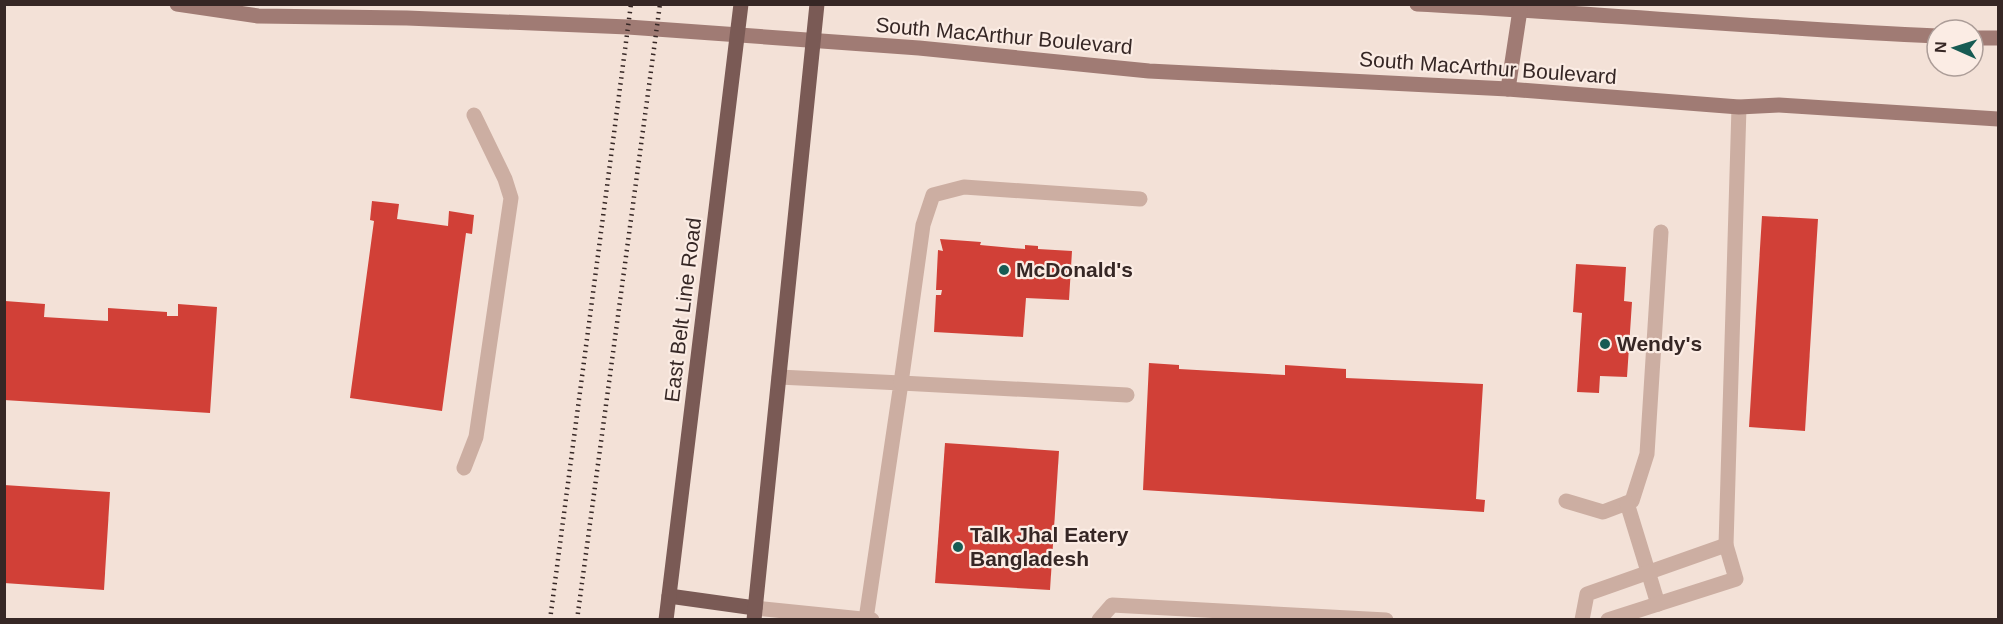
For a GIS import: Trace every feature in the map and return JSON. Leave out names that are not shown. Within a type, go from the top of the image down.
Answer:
[{"type":"main road","name":"South MacArthur Boulevard","points":[[177,4],[258,16],[441,19],[628,27],[813,40],[1149,71],[1508,88],[1739,107],[1779,105],[1998,119]]},
{"type":"main road","name":"East Belt Line Road","points":[[666,620],[741,4]]},
{"type":"main road","points":[[669,596],[755,614],[817,4]]},
{"type":"main road","points":[[1417,4],[1925,35]]},
{"type":"main road","points":[[1508,88],[1520,10]]},
{"type":"lane","points":[[1608,620],[1736,579],[1726,545],[1739,107]]},
{"type":"lane","points":[[464,468],[476,437],[511,198],[505,180],[474,115]]},
{"type":"lane","points":[[866,619],[923,225],[933,195],[964,187],[1140,199]]},
{"type":"lane","points":[[1566,501],[1604,512],[1632,501],[1647,454],[1661,232]]},
{"type":"lane","points":[[779,377],[1127,394]]},
{"type":"lane","points":[[1627,503],[1658,604]]},
{"type":"lane","points":[[1582,620],[1587,594],[1726,545]]},
{"type":"lane","points":[[1099,620],[1112,605],[1386,620]]},
{"type":"lane","points":[[755,614],[872,620]]},
{"type":"building","points":[[372,201],[399,204],[397,219],[448,226],[449,211],[474,215],[472,234],[466,233],[442,411],[350,398],[374,221],[370,220]]},
{"type":"building","points":[[1762,216],[1818,219],[1805,431],[1749,427]]},
{"type":"building","name":"McDonald's","points":[[940,239],[981,242],[980,245],[1025,249],[1025,245],[1038,246],[1038,249],[1072,251],[1069,300],[1026,298],[1023,337],[934,332],[936,295],[941,295],[942,290],[936,290],[938,250],[943,251]]},
{"type":"building","name":"Wendy's","points":[[1576,264],[1626,267],[1624,301],[1632,302],[1627,377],[1600,376],[1599,393],[1577,392],[1582,313],[1573,312]]},
{"type":"building","points":[[5,301],[45,304],[44,317],[108,321],[108,308],[167,312],[167,316],[178,316],[178,304],[217,307],[210,413],[4,400]]},
{"type":"building","points":[[1149,363],[1179,365],[1179,369],[1285,375],[1285,365],[1346,369],[1346,378],[1483,384],[1476,499],[1485,500],[1484,512],[1143,490]]},
{"type":"building","points":[[945,443],[1059,451],[1050,590],[935,583]]},
{"type":"building","points":[[4,485],[110,492],[104,590],[4,583]]},
{"type":"railway","points":[[550,620],[631,4]]},
{"type":"railway","points":[[577,620],[660,4]]},
{"type":"place","name":"McDonald's","points":[[1004,270]]},
{"type":"place","name":"Wendy's","points":[[1605,344]]},
{"type":"place","name":"Talk Jhal Eatery Bangladesh","points":[[958,547]]}]
